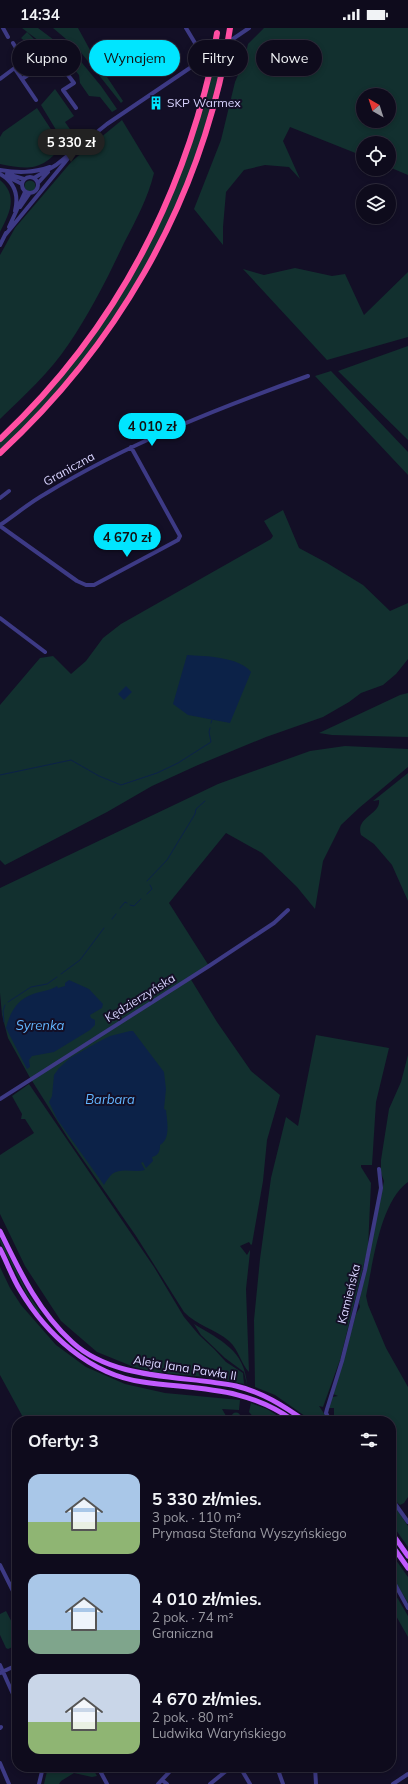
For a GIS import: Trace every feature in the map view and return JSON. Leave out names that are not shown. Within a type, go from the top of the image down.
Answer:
[{"type":"highway","points":[[0,453],[59,394],[98,346],[142,278],[172,221],[186,190],[210,121],[225,58],[230,28]]},
{"type":"highway","points":[[0,439],[50,387],[92,335],[128,280],[160,217],[176,181],[193,133],[211,67],[218,31]]},
{"type":"main road","name":"Aleja Jana Pawła II","points":[[0,1231],[27,1286],[48,1318],[73,1343],[92,1356],[111,1364],[146,1375],[237,1386],[265,1395],[298,1416]]},
{"type":"main road","name":"Aleja Jana Pawła II","points":[[0,1249],[20,1290],[44,1323],[69,1349],[88,1362],[107,1372],[141,1382],[212,1388],[237,1394],[262,1402],[287,1416]]},
{"type":"main road","points":[[396,1539],[408,1556]]},
{"type":"main road","points":[[396,1551],[408,1568]]},
{"type":"street","points":[[3,28],[8,36]]},
{"type":"street","points":[[186,28],[193,40]]},
{"type":"street","points":[[231,40],[249,28]]},
{"type":"street","points":[[22,79],[49,61],[58,62],[74,82],[63,90],[76,108]]},
{"type":"street","points":[[0,245],[27,193],[36,191],[38,183],[56,165],[108,124],[188,69]]},
{"type":"street","points":[[0,79],[12,71]]},
{"type":"street","points":[[20,76],[36,100]]},
{"type":"street","points":[[6,234],[76,148]]},
{"type":"street","points":[[0,172],[19,174],[39,171],[56,165]]},
{"type":"street","points":[[0,172],[24,179],[29,177],[34,178],[56,165]]},
{"type":"street","points":[[0,172],[22,184],[27,193]]},
{"type":"street","points":[[0,172],[10,181],[16,194],[17,202],[10,225]]},
{"type":"street","points":[[34,178],[38,183]]},
{"type":"street","points":[[22,184],[24,179]]},
{"type":"street","name":"Graniczna","points":[[0,526],[44,494],[131,447],[200,417],[308,376]]},
{"type":"street","points":[[0,526],[78,582],[86,585],[94,585],[178,540],[180,536],[131,447]]},
{"type":"street","points":[[0,498],[9,491]]},
{"type":"street","points":[[0,618],[45,652]]},
{"type":"street","name":"Kędzierzyńska","points":[[0,1099],[274,923],[288,910]]},
{"type":"street","name":"Kamieńska","points":[[328,1416],[326,1409],[342,1362],[367,1264],[380,1188],[380,1169]]},
{"type":"street","points":[[396,1505],[408,1522]]},
{"type":"street","points":[[0,1565],[12,1589]]},
{"type":"street","points":[[396,1586],[408,1608]]},
{"type":"street","points":[[0,1665],[1,1672],[12,1693]]},
{"type":"street","points":[[1,1672],[12,1667]]},
{"type":"street","points":[[0,1763],[10,1784]]},
{"type":"street","points":[[39,1784],[42,1772]]},
{"type":"street","points":[[101,1772],[107,1784]]},
{"type":"street","points":[[158,1784],[169,1772]]},
{"type":"street","points":[[212,1783],[225,1772]]},
{"type":"street","points":[[243,1772],[250,1784]]},
{"type":"street","points":[[279,1772],[283,1784]]},
{"type":"street","points":[[315,1772],[316,1784]]},
{"type":"street","points":[[393,1784],[408,1774]]},
{"type":"street","points":[[162,1780],[167,1784]]},
{"type":"green space","points":[[22,28],[38,28],[54,40],[38,40]]},
{"type":"green space","points":[[53,28],[78,28],[89,48],[89,63],[81,53],[81,40],[67,40]]},
{"type":"green space","points":[[264,28],[408,28],[408,175],[396,170],[396,136],[356,136],[356,153],[290,127],[283,141],[300,179],[289,167],[265,165],[244,170],[226,192],[223,245],[194,209],[221,140],[238,76],[248,76],[248,44]]},
{"type":"green space","points":[[27,32],[35,40],[23,40],[21,38]]},
{"type":"green space","points":[[81,62],[89,71],[89,76],[93,76],[117,109],[112,112],[100,97],[89,96],[80,83],[79,76],[81,76]]},
{"type":"green space","points":[[100,76],[106,76],[123,101],[121,103]]},
{"type":"green space","points":[[211,76],[218,76],[194,161],[183,190],[144,269],[112,319],[77,366],[45,405],[0,450],[0,442],[40,402],[107,318],[134,273],[158,227],[179,178],[197,127]]},
{"type":"green space","points":[[55,89],[74,116],[65,122],[76,138],[72,141],[64,143],[41,105]]},
{"type":"green space","points":[[37,108],[62,146],[48,160],[34,167],[27,168],[0,164],[0,137],[3,132]]},
{"type":"green space","points":[[122,120],[154,173],[145,200],[105,282],[76,333],[61,355],[45,374],[0,419],[0,255],[15,228],[72,161]]},
{"type":"green space","points":[[0,180],[6,186],[11,199],[9,212],[0,232]]},
{"type":"green space","points":[[28,181],[32,181],[34,182],[34,190],[28,191],[25,188],[25,184]]},
{"type":"green space","points":[[295,268],[332,276],[345,274],[364,315],[408,272],[408,337],[327,360],[243,269],[264,275]]},
{"type":"green space","points":[[408,346],[408,440],[338,371]]},
{"type":"green space","points":[[331,371],[408,452],[408,475],[315,376]]},
{"type":"green space","points":[[283,510],[299,548],[363,585],[390,611],[408,603],[408,659],[396,674],[383,685],[361,693],[349,702],[323,717],[266,737],[152,786],[107,812],[5,865],[0,860],[0,705],[40,658],[53,656],[71,674],[86,661],[103,638],[121,624],[271,539],[273,536],[264,521]]},
{"type":"green space","points":[[408,693],[408,737],[332,735],[319,733],[400,695]]},
{"type":"green space","points":[[345,746],[408,749],[408,767],[341,825],[323,861],[315,909],[297,887],[262,853],[226,833],[169,903],[209,966],[190,978],[217,1022],[251,1071],[280,1095],[267,1140],[263,1181],[252,1244],[251,1245],[249,1242],[240,1246],[247,1255],[250,1250],[246,1289],[249,1372],[229,1341],[218,1333],[194,1320],[184,1312],[136,1236],[68,1138],[29,1076],[8,1038],[2,1015],[0,993],[0,888],[218,784],[310,751]]},
{"type":"green space","points":[[408,773],[408,901],[392,865],[374,844],[361,835],[360,829],[365,820],[379,805],[379,800],[373,801]]},
{"type":"green space","points":[[316,1035],[389,1048],[376,1102],[372,1165],[361,1165],[371,1183],[368,1248],[340,1360],[323,1407],[319,1406],[326,1416],[305,1416],[275,1395],[255,1387],[254,1320],[260,1259],[271,1178],[286,1117],[298,1126]]},
{"type":"green space","points":[[408,1055],[408,1182],[398,1191],[384,1218],[375,1251],[366,1296],[368,1305],[386,1348],[408,1387],[408,1497],[404,1503],[400,1505],[396,1501],[396,1416],[334,1416],[334,1408],[328,1408],[332,1397],[338,1396],[333,1394],[356,1314],[360,1307],[359,1303],[384,1181],[381,1173],[381,1160],[389,1109],[401,1082]]},
{"type":"green space","points":[[29,1084],[154,1267],[184,1317],[199,1335],[226,1362],[243,1373],[244,1384],[215,1378],[154,1372],[134,1367],[97,1352],[61,1321],[25,1266],[0,1214],[0,1155],[34,1133],[25,1119],[21,1119],[22,1114],[12,1096]]},
{"type":"green space","points":[[0,1238],[28,1294],[41,1313],[39,1314],[26,1293],[0,1242]]},
{"type":"green space","points":[[0,1267],[10,1288],[21,1305],[56,1345],[86,1367],[125,1384],[165,1393],[240,1400],[239,1410],[222,1409],[226,1416],[22,1416],[0,1375]]},
{"type":"green space","points":[[194,1324],[230,1347],[242,1363],[247,1385],[244,1372],[225,1358],[201,1335]]},
{"type":"green space","points":[[251,1403],[267,1409],[278,1416],[253,1416],[249,1412]]},
{"type":"green space","points":[[236,1412],[240,1416],[232,1416]]},
{"type":"green space","points":[[396,1508],[408,1526],[408,1547],[396,1530]]},
{"type":"green space","points":[[396,1560],[408,1577],[408,1603],[396,1583]]},
{"type":"green space","points":[[396,1596],[408,1616],[408,1637],[396,1616]]},
{"type":"green space","points":[[6,1611],[12,1622],[12,1647],[8,1649],[6,1648],[0,1635],[0,1614]]},
{"type":"green space","points":[[47,1772],[95,1772],[97,1776],[92,1777],[74,1773],[61,1781],[59,1784],[44,1784]]},
{"type":"water","points":[[187,655],[231,660],[246,667],[251,672],[230,723],[188,715],[173,704]]},
{"type":"water","points":[[126,686],[132,692],[124,700],[118,694]]},
{"type":"water","name":"Syrenka","points":[[69,980],[89,989],[103,1004],[102,1008],[90,1015],[91,1018],[95,1020],[95,1025],[90,1030],[54,1052],[32,1056],[29,1060],[30,1067],[27,1069],[6,1028],[12,1012],[18,1003],[27,997],[57,986],[58,988],[65,986],[65,983]]},
{"type":"water","name":"Barbara","points":[[133,1031],[164,1072],[166,1089],[164,1109],[166,1110],[167,1134],[166,1139],[160,1145],[159,1152],[152,1157],[153,1161],[146,1168],[143,1162],[141,1163],[145,1170],[124,1170],[116,1172],[111,1175],[104,1185],[57,1119],[49,1102],[52,1096],[54,1075],[70,1058],[110,1036]]},
{"type":"waterway","points":[[0,775],[71,760],[99,776],[121,785],[157,773],[178,763],[211,742],[209,732],[210,728]]},
{"type":"waterway","points":[[147,881],[167,860],[195,814],[196,809],[205,801]]},
{"type":"waterway","points":[[147,894],[152,889],[150,885]]},
{"type":"waterway","points":[[130,905],[134,906],[141,899]]},
{"type":"waterway","points":[[120,908],[125,902],[127,903]]},
{"type":"waterway","points":[[112,919],[116,914]]},
{"type":"waterway","points":[[61,974],[80,960],[104,928]]},
{"type":"waterway","points":[[8,1002],[31,987],[47,984],[57,977]]},
{"type":"waterway","points":[[4,1022],[3,1011],[5,1005]]},
{"type":"place","name":"SKP Warmex","points":[[156,103]]}]
